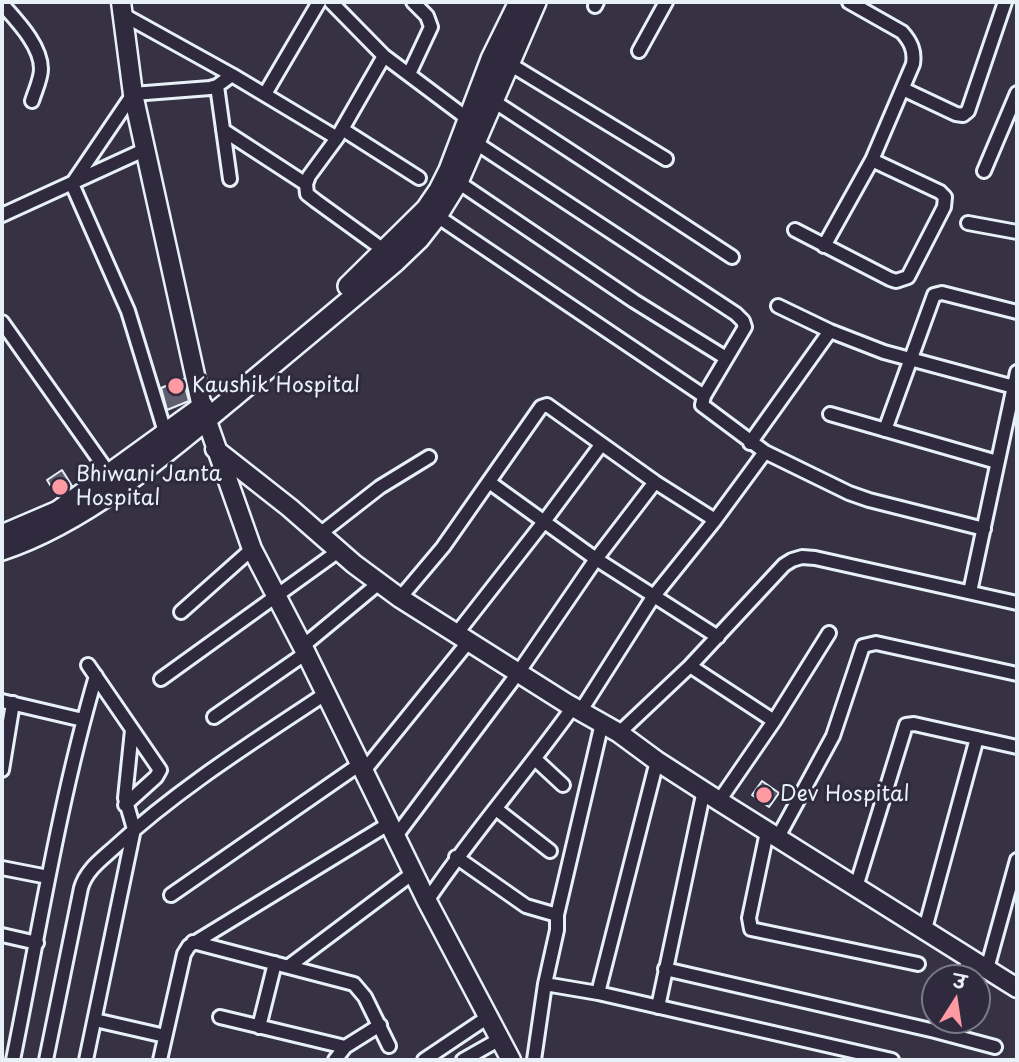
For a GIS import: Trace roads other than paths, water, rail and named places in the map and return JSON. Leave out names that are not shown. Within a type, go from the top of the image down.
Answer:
[{"type":"main road","points":[[2,550],[29,541],[90,507],[395,262],[419,239],[458,182],[475,130],[491,59],[519,2]]},
{"type":"main road","points":[[2,535],[58,511],[165,432],[204,413],[385,251],[426,209],[439,190],[492,100],[536,2]]},
{"type":"street","points":[[265,94],[319,2]]},
{"type":"street","points":[[331,2],[384,56],[475,130],[743,321],[745,327],[704,396],[702,405],[705,409],[765,452],[849,493],[984,528]]},
{"type":"street","points":[[409,74],[430,27],[427,16],[413,2]]},
{"type":"street","points":[[639,51],[666,2]]},
{"type":"street","points":[[824,246],[872,160],[914,64],[914,53],[908,39],[893,26],[849,2]]},
{"type":"street","points":[[903,89],[956,114],[963,115],[968,111],[1005,2]]},
{"type":"street","points":[[2,4],[30,40],[38,55],[41,69],[33,101]]},
{"type":"street","points":[[122,8],[265,94],[418,178]]},
{"type":"street","points":[[122,8],[133,94],[144,150],[204,413],[215,449],[252,549],[426,901],[511,1060]]},
{"type":"street","points":[[384,56],[340,133],[306,184],[307,194],[385,251]]},
{"type":"street","points":[[508,63],[666,159]]},
{"type":"street","points":[[133,94],[217,86],[232,75]]},
{"type":"street","points":[[217,86],[230,179]]},
{"type":"street","points":[[984,171],[1017,93]]},
{"type":"street","points":[[72,184],[133,94]]},
{"type":"street","points":[[492,100],[732,257]]},
{"type":"street","points":[[223,130],[306,184]]},
{"type":"street","points":[[2,215],[144,150]]},
{"type":"street","points":[[795,230],[890,279],[896,281],[908,277],[944,207],[945,197],[940,192],[872,160]]},
{"type":"street","points":[[458,182],[634,301],[726,358]]},
{"type":"street","points":[[72,184],[128,311],[165,432]]},
{"type":"street","points":[[437,216],[704,396]]},
{"type":"street","points":[[968,223],[1017,232]]},
{"type":"street","points":[[885,430],[937,293],[1017,312]]},
{"type":"street","points":[[778,306],[830,331],[912,360],[1014,387]]},
{"type":"street","points":[[2,322],[110,475]]},
{"type":"street","points":[[750,443],[830,331]]},
{"type":"street","points":[[970,592],[1017,372]]},
{"type":"street","points":[[400,598],[443,547],[541,407],[552,407],[601,445],[715,520]]},
{"type":"street","points":[[830,414],[997,462]]},
{"type":"street","points":[[171,895],[361,768],[463,637],[601,445]]},
{"type":"street","points":[[215,449],[400,598],[619,733],[719,802],[978,964]]},
{"type":"street","points":[[426,901],[456,857],[577,709],[653,597],[765,452]]},
{"type":"street","points":[[321,533],[380,487],[429,457]]},
{"type":"street","points":[[489,482],[596,559],[718,637]]},
{"type":"street","points":[[160,1060],[184,954],[193,942],[393,830],[518,673],[596,559],[655,482]]},
{"type":"street","points":[[181,612],[252,549]]},
{"type":"street","points":[[161,679],[340,550]]},
{"type":"street","points":[[619,733],[690,666],[784,565],[792,560],[802,557],[815,558],[1017,603]]},
{"type":"street","points":[[214,717],[304,650],[379,583]]},
{"type":"street","points":[[719,802],[830,633]]},
{"type":"street","points":[[918,964],[751,929],[748,918],[772,835],[833,736],[863,646],[876,643],[1017,674]]},
{"type":"street","points":[[88,665],[160,770],[156,777],[125,805]]},
{"type":"street","points":[[690,666],[774,721]]},
{"type":"street","points":[[13,1060],[48,877],[83,720],[96,676]]},
{"type":"street","points":[[46,1060],[83,879],[88,872],[134,829],[183,790],[325,694]]},
{"type":"street","points":[[3,762],[8,702],[83,720]]},
{"type":"street","points":[[534,1060],[545,984],[557,930],[557,915],[602,723]]},
{"type":"street","points":[[856,887],[906,725],[914,723],[1017,747]]},
{"type":"street","points":[[86,1060],[134,829],[125,805],[132,730]]},
{"type":"street","points":[[925,929],[977,738]]},
{"type":"street","points":[[535,759],[563,785]]},
{"type":"street","points":[[598,993],[657,761]]},
{"type":"street","points":[[658,1007],[704,790]]},
{"type":"street","points":[[496,809],[550,851]]},
{"type":"street","points":[[456,857],[519,902],[557,915]]},
{"type":"street","points":[[987,964],[1017,860]]},
{"type":"street","points":[[2,867],[48,877]]},
{"type":"street","points":[[289,966],[413,873]]},
{"type":"street","points":[[2,935],[37,943]]},
{"type":"street","points":[[193,942],[354,984],[365,997],[389,1046]]},
{"type":"street","points":[[968,964],[970,959]]},
{"type":"street","points":[[259,1027],[275,963]]},
{"type":"street","points":[[665,969],[921,1022]]},
{"type":"street","points":[[991,972],[1017,988]]},
{"type":"street","points":[[545,984],[598,993],[892,1060]]},
{"type":"street","points":[[220,1017],[345,1047]]},
{"type":"street","points":[[424,1060],[488,1017]]},
{"type":"street","points":[[95,1020],[166,1035]]},
{"type":"street","points":[[335,1060],[345,1047],[380,1025]]},
{"type":"street","points":[[962,1034],[995,1046]]},
{"type":"street","points":[[463,1060],[500,1039]]},
{"type":"place","name":"Kaushik Hospital","points":[[176,386]]},
{"type":"place","name":"Bhiwani Janta Hospital","points":[[60,487]]},
{"type":"place","name":"Dev Hospital","points":[[764,795]]}]
